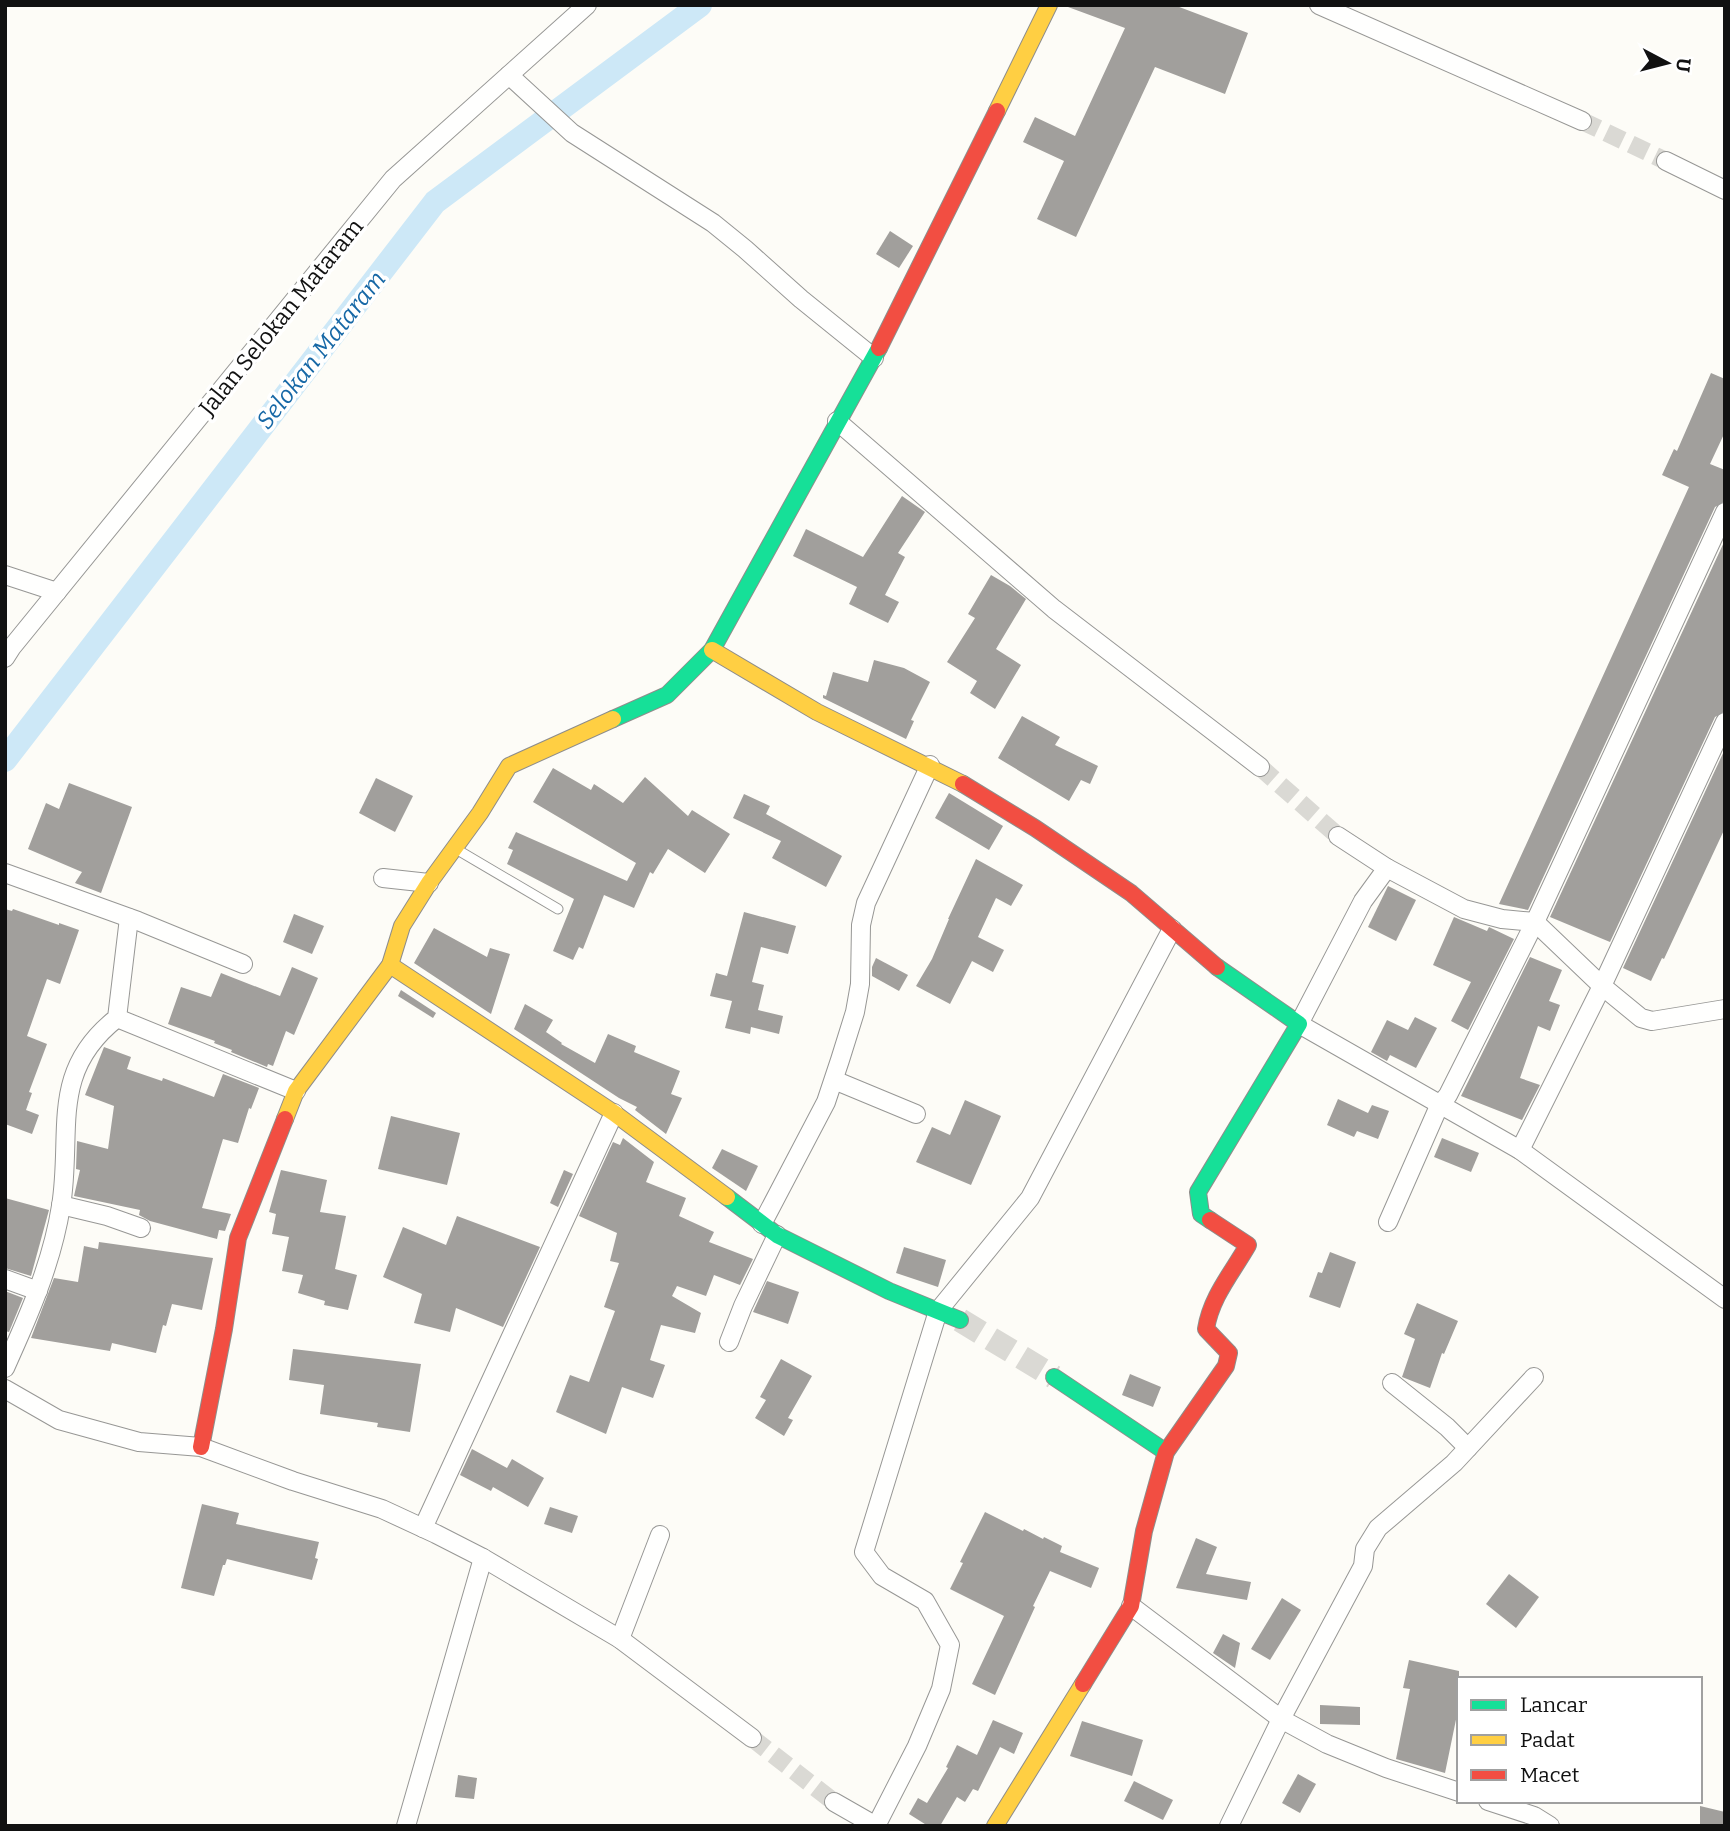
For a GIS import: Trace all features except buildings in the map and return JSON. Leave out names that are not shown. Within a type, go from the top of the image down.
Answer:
[{"type":"street","name":"Jalan Selokan Mataram","points":[[5,658],[393,179],[587,5]]},
{"type":"street","points":[[201,1447],[239,1238],[296,1091],[390,965],[402,926],[509,766],[667,695],[712,650],[874,358],[1049,5]]},
{"type":"street","points":[[1319,5],[1581,121]]},
{"type":"street","points":[[509,75],[572,133],[713,223],[874,358]]},
{"type":"street","points":[[1667,161],[1725,190]]},
{"type":"street","points":[[837,421],[1054,609],[1260,767]]},
{"type":"street","points":[[1388,1222],[1439,1106],[1448,1095],[1535,922],[1725,512]]},
{"type":"street","points":[[5,575],[57,592]]},
{"type":"street","points":[[712,650],[817,712],[930,765],[1046,835],[1131,893],[1216,966],[1299,1024],[1520,1150],[1725,1299]]},
{"type":"street","points":[[1520,1150],[1602,986],[1725,722]]},
{"type":"street","points":[[762,1224],[827,1102],[855,1012],[860,984],[861,925],[866,903],[930,765]]},
{"type":"street","points":[[1338,836],[1387,868],[1464,909],[1502,919],[1535,922],[1602,986],[1647,1021],[1725,1009]]},
{"type":"street","points":[[995,1826],[1131,1606],[1144,1531],[1166,1452],[1226,1366],[1229,1353],[1206,1329],[1207,1315],[1248,1245],[1236,1234],[1217,1226],[1201,1214],[1198,1192],[1299,1024],[1363,901],[1387,868]]},
{"type":"street","points":[[5,873],[129,918],[243,964]]},
{"type":"street","points":[[383,878],[429,883]]},
{"type":"street","points":[[5,1368],[38,1291],[52,1248],[61,1205],[70,1086],[86,1048],[98,1032],[117,1018],[129,918]]},
{"type":"street","points":[[834,1802],[876,1826],[917,1746],[941,1689],[950,1645],[925,1601],[881,1576],[864,1552],[938,1311],[1030,1198],[1172,929]]},
{"type":"street","points":[[390,965],[614,1113],[777,1235],[889,1291],[960,1320]]},
{"type":"street","points":[[117,1018],[296,1091]]},
{"type":"street","points":[[834,1080],[916,1114]]},
{"type":"street","points":[[423,1528],[614,1113]]},
{"type":"street","points":[[61,1205],[107,1216],[141,1228]]},
{"type":"street","points":[[729,1342],[777,1235]]},
{"type":"street","points":[[5,1279],[38,1291]]},
{"type":"street","points":[[1055,1377],[1166,1452]]},
{"type":"street","points":[[1229,1826],[1281,1719],[1363,1566],[1365,1549],[1378,1528],[1454,1463],[1534,1377]]},
{"type":"street","points":[[1392,1383],[1447,1427],[1468,1448]]},
{"type":"street","points":[[5,1389],[60,1420],[139,1442],[201,1447],[382,1509],[423,1528],[483,1558],[620,1639],[752,1738]]},
{"type":"street","points":[[620,1639],[660,1535]]},
{"type":"street","points":[[406,1826],[483,1558]]},
{"type":"street","points":[[1131,1606],[1281,1719],[1327,1744],[1386,1768],[1457,1791]]},
{"type":"street","points":[[1500,1803],[1537,1809],[1550,1826]]},
{"type":"lane","points":[[454,848],[558,909]]},
{"type":"waterway","name":"Selokan Mataram","points":[[5,760],[435,202],[700,5]]},
{"type":"tunnel","points":[[1582,121],[1666,161]]},
{"type":"tunnel","points":[[1260,767],[1338,836]]},
{"type":"tunnel","points":[[960,1320],[1054,1377]]},
{"type":"tunnel","points":[[752,1738],[834,1802]]},
{"type":"traffic: fast","points":[[613,719],[667,695],[712,650],[879,348]]},
{"type":"traffic: fast","points":[[1210,1220],[1201,1214],[1198,1192],[1299,1024],[1217,967]]},
{"type":"traffic: fast","points":[[727,1197],[777,1235],[889,1291],[960,1320]]},
{"type":"traffic: fast","points":[[1054,1377],[1166,1452]]},
{"type":"traffic: slow","points":[[997,111],[1049,5]]},
{"type":"traffic: slow","points":[[712,650],[817,712],[963,784]]},
{"type":"traffic: slow","points":[[285,1119],[296,1091],[390,965],[402,926],[509,766],[613,719]]},
{"type":"traffic: slow","points":[[390,965],[614,1113],[727,1197]]},
{"type":"traffic: slow","points":[[995,1826],[1083,1684]]},
{"type":"traffic: jam","points":[[879,348],[997,111]]},
{"type":"traffic: jam","points":[[963,784],[1035,828],[1131,893],[1217,967]]},
{"type":"traffic: jam","points":[[201,1447],[238,1238],[285,1119]]},
{"type":"traffic: jam","points":[[1083,1684],[1131,1606],[1144,1531],[1166,1452],[1226,1366],[1229,1353],[1206,1329],[1212,1306],[1248,1245],[1210,1220]]}]
